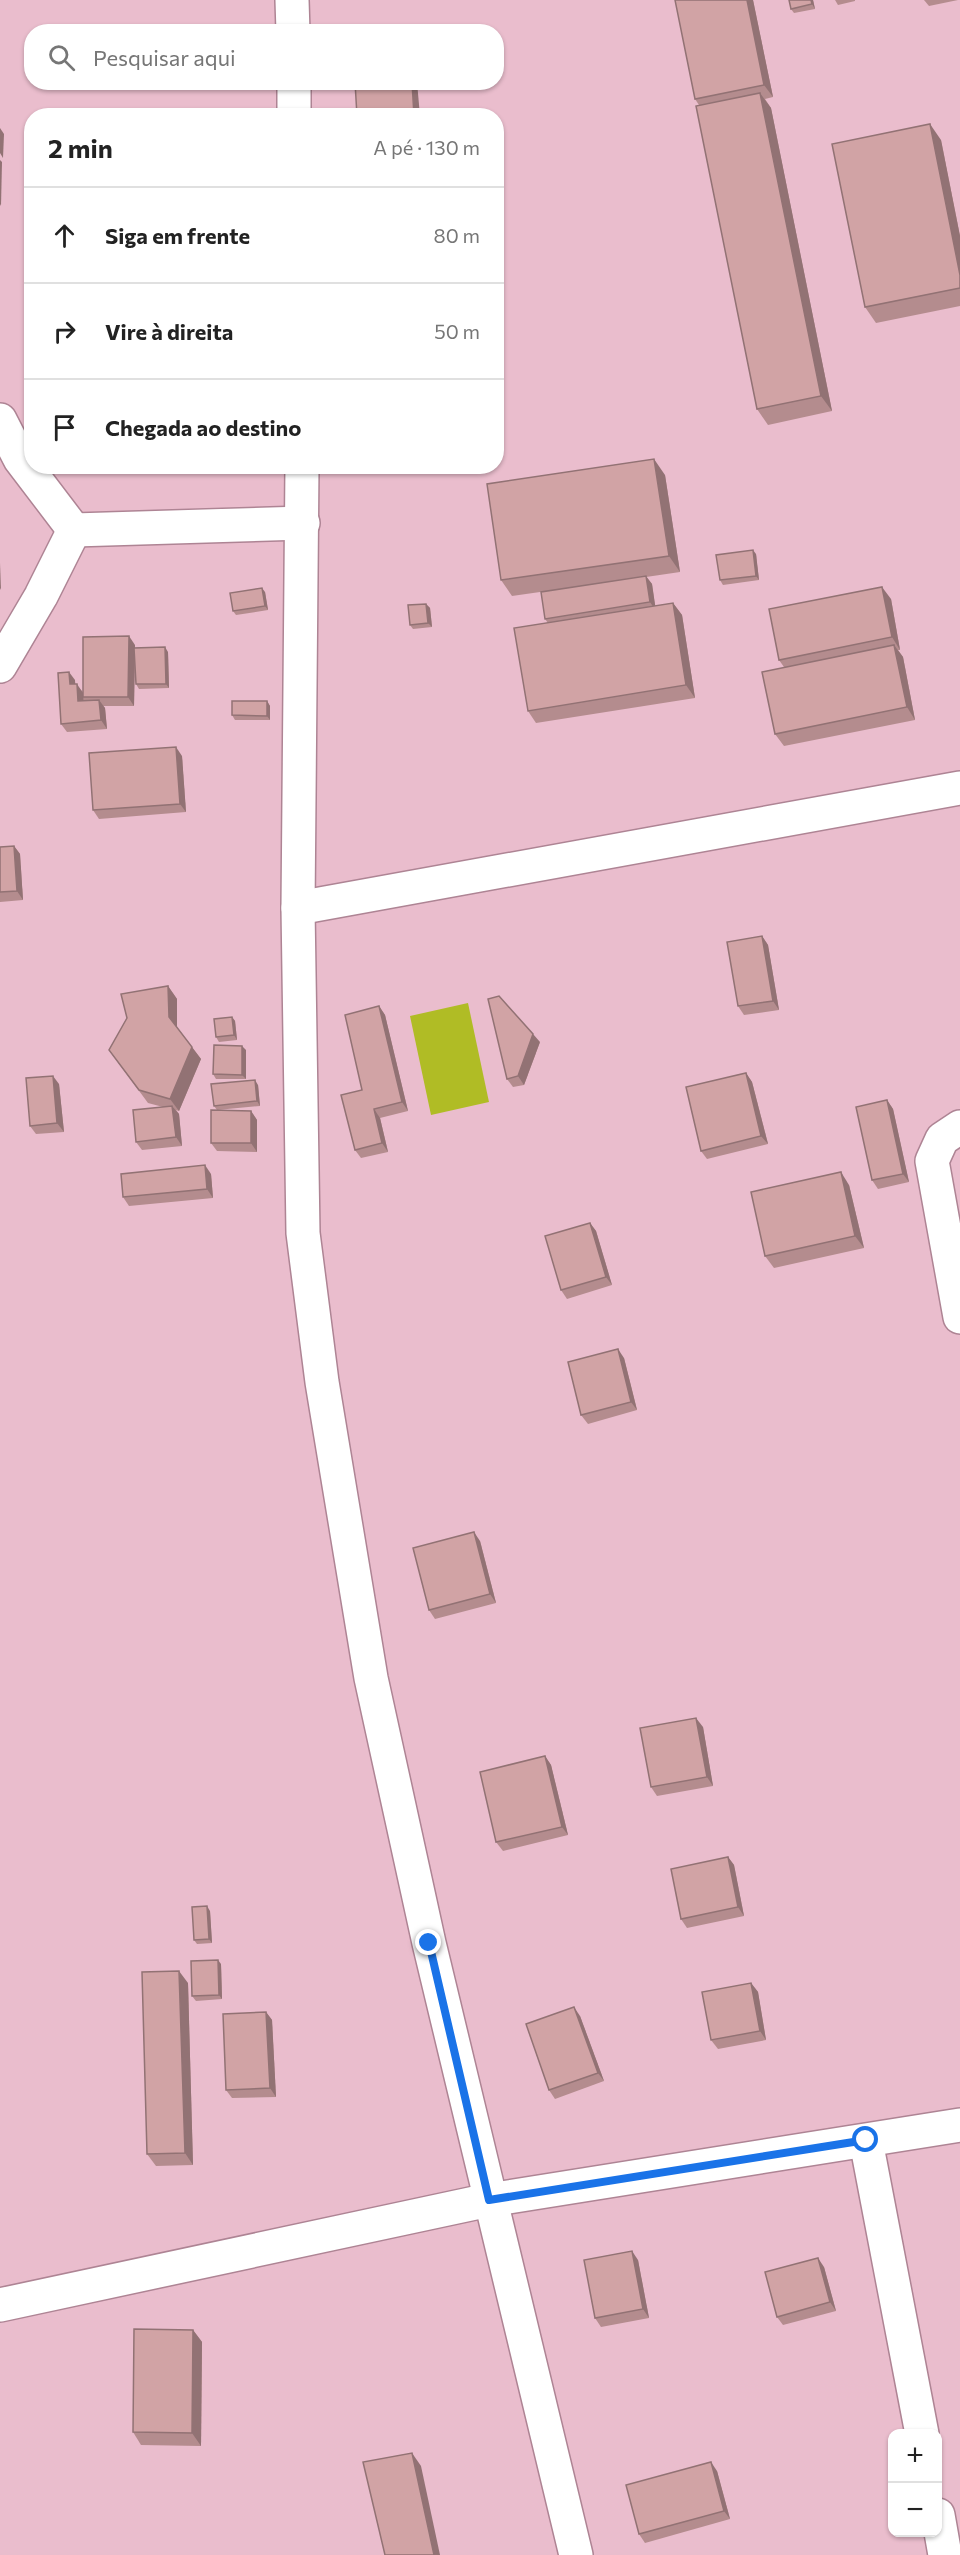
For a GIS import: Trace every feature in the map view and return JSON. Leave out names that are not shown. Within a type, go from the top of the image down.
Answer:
[{"type":"street","points":[[292,0],[293,24]]},
{"type":"street","points":[[294,90],[294,108]]},
{"type":"street","points":[[0,420],[24,464]]},
{"type":"street","points":[[31,474],[74,530]]},
{"type":"street","points":[[302,474],[298,908],[303,1233],[322,1382],[371,1678],[429,1943],[489,2200],[576,2555]]},
{"type":"street","points":[[74,530],[303,523]]},
{"type":"street","points":[[0,666],[41,596],[74,530]]},
{"type":"street","points":[[298,908],[960,789]]},
{"type":"street","points":[[960,1127],[942,1139],[932,1161],[960,1317]]},
{"type":"street","points":[[0,2305],[489,2200],[960,2125]]},
{"type":"street","points":[[866,2140],[921,2429]]},
{"type":"street","points":[[942,2537],[945,2555]]},
{"type":"shaded area","points":[[468,1003],[489,1102],[431,1115],[410,1016]]},
{"type":"building","points":[[675,0],[747,0],[764,85],[695,99]]},
{"type":"building","points":[[789,0],[811,0],[812,4],[791,9]]},
{"type":"building","points":[[355,90],[412,90],[414,108],[357,108]]},
{"type":"building","points":[[760,93],[821,396],[757,409],[696,106]]},
{"type":"building","points":[[930,124],[960,275],[960,288],[865,307],[832,144]]},
{"type":"building","points":[[654,459],[669,556],[501,580],[487,484]]},
{"type":"building","points":[[753,550],[756,576],[720,580],[716,555]]},
{"type":"building","points":[[646,576],[650,602],[545,619],[541,592]]},
{"type":"building","points":[[882,587],[892,637],[779,660],[769,609]]},
{"type":"building","points":[[262,588],[265,606],[233,611],[230,593]]},
{"type":"building","points":[[673,603],[686,685],[528,711],[514,628]]},
{"type":"building","points":[[426,604],[428,623],[410,625],[408,605]]},
{"type":"building","points":[[129,636],[128,697],[83,697],[83,637]]},
{"type":"building","points":[[894,645],[907,707],[775,734],[762,672]]},
{"type":"building","points":[[165,647],[166,684],[136,684],[134,648]]},
{"type":"building","points":[[69,672],[70,684],[77,684],[78,701],[99,700],[101,720],[61,724],[58,673]]},
{"type":"building","points":[[232,701],[267,701],[267,716],[232,715]]},
{"type":"building","points":[[176,747],[180,804],[93,810],[89,753]]},
{"type":"building","points":[[14,846],[17,891],[0,892],[0,847]]},
{"type":"building","points":[[762,936],[773,1001],[738,1006],[727,942]]},
{"type":"building","points":[[168,986],[169,1017],[192,1047],[170,1099],[139,1090],[109,1050],[127,1018],[121,994]]},
{"type":"building","points":[[499,996],[533,1034],[518,1076],[507,1079],[488,999]]},
{"type":"building","points":[[379,1006],[402,1102],[374,1109],[382,1143],[355,1150],[341,1095],[362,1090],[345,1015]]},
{"type":"building","points":[[232,1017],[234,1035],[216,1037],[214,1019]]},
{"type":"building","points":[[214,1045],[242,1046],[242,1075],[213,1074]]},
{"type":"building","points":[[746,1073],[761,1136],[701,1151],[686,1087]]},
{"type":"building","points":[[53,1076],[57,1123],[30,1126],[26,1078]]},
{"type":"building","points":[[255,1080],[257,1101],[214,1106],[211,1084]]},
{"type":"building","points":[[887,1100],[903,1174],[872,1180],[856,1107]]},
{"type":"building","points":[[172,1106],[176,1137],[136,1142],[133,1110]]},
{"type":"building","points":[[211,1110],[251,1111],[251,1143],[211,1143]]},
{"type":"building","points":[[205,1165],[207,1189],[123,1197],[121,1174]]},
{"type":"building","points":[[841,1172],[855,1236],[765,1256],[751,1192]]},
{"type":"building","points":[[590,1223],[606,1277],[561,1290],[545,1236]]},
{"type":"building","points":[[618,1349],[631,1402],[581,1415],[568,1362]]},
{"type":"building","points":[[474,1532],[490,1594],[429,1610],[413,1548]]},
{"type":"building","points":[[696,1718],[707,1777],[651,1787],[640,1728]]},
{"type":"building","points":[[545,1756],[562,1827],[496,1842],[480,1772]]},
{"type":"building","points":[[728,1857],[738,1907],[681,1919],[671,1869]]},
{"type":"building","points":[[207,1906],[209,1939],[194,1940],[192,1907]]},
{"type":"building","points":[[218,1960],[219,1995],[192,1996],[191,1961]]},
{"type":"building","points":[[179,1971],[185,2153],[147,2154],[142,1972]]},
{"type":"building","points":[[751,1983],[760,2031],[711,2040],[702,1992]]},
{"type":"building","points":[[574,2007],[598,2073],[549,2090],[526,2024]]},
{"type":"building","points":[[266,2012],[270,2088],[226,2090],[223,2014]]},
{"type":"building","points":[[632,2251],[643,2309],[595,2318],[584,2260]]},
{"type":"building","points":[[818,2258],[830,2302],[777,2317],[765,2272]]},
{"type":"building","points":[[134,2329],[193,2330],[192,2433],[133,2432]]},
{"type":"building","points":[[412,2453],[434,2555],[385,2555],[363,2462]]},
{"type":"building","points":[[711,2462],[724,2511],[639,2534],[626,2485]]},
{"type":"route","points":[[429,1943],[489,2200],[866,2140]]}]
